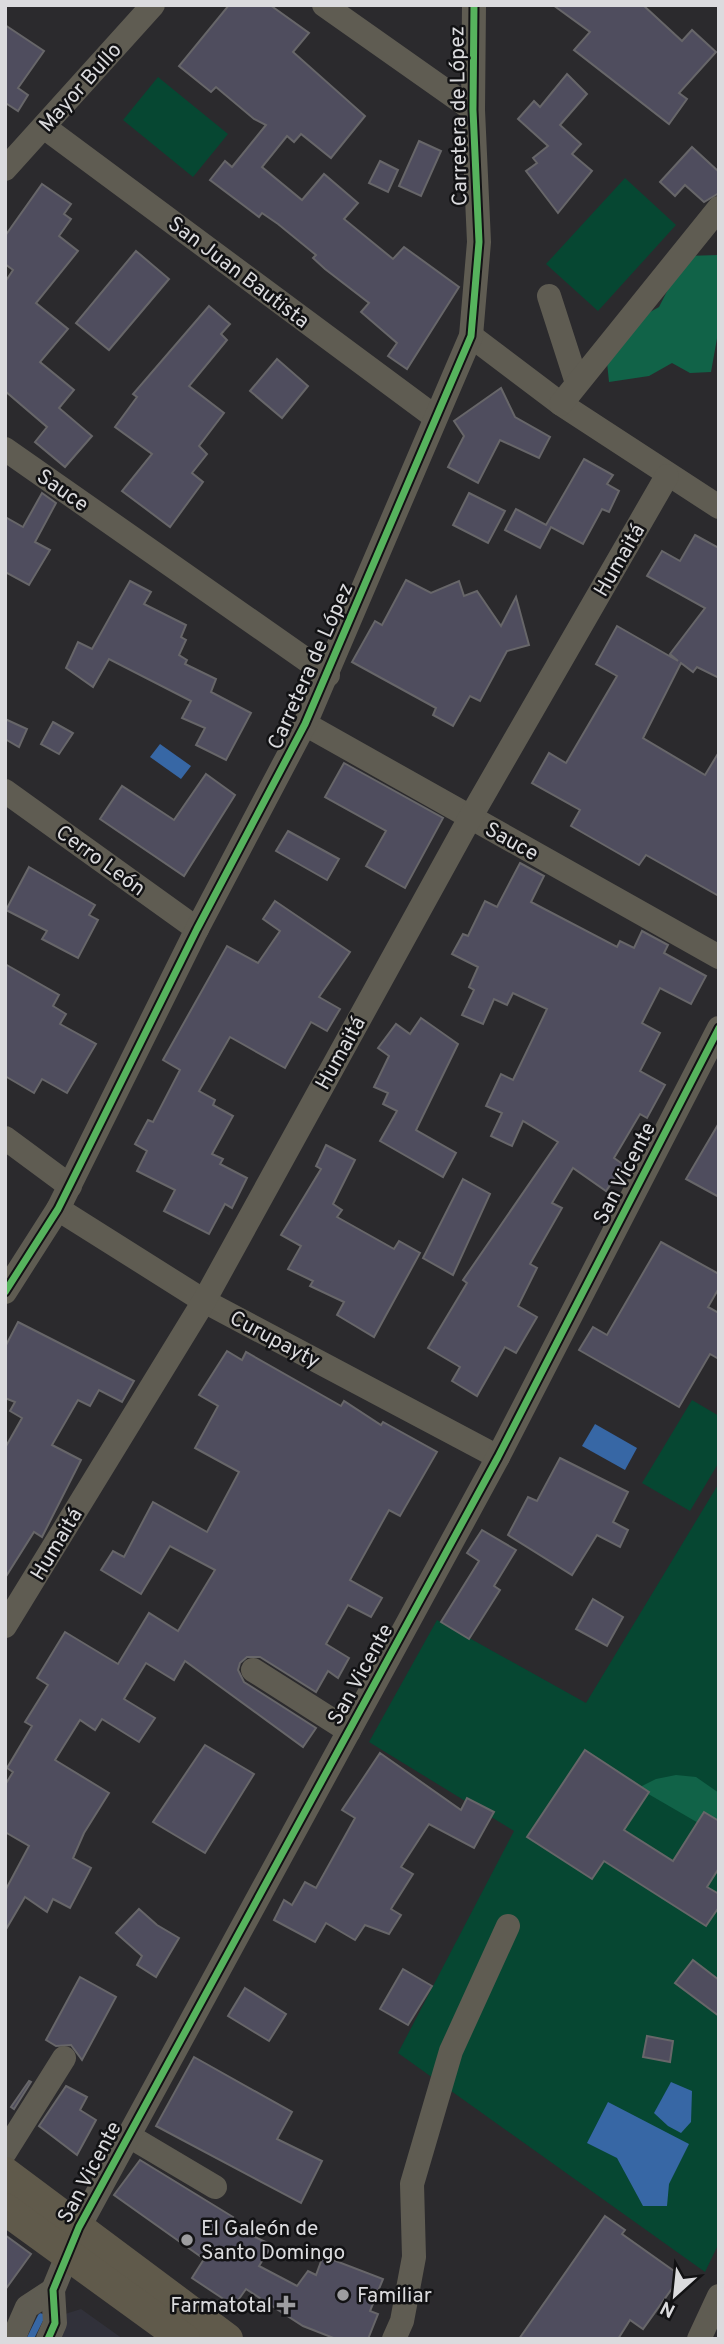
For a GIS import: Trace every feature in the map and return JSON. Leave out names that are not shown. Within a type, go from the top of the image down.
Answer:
[{"type":"main road","points":[[5,2173],[73,2240],[184,2339]]},
{"type":"main road","points":[[5,2208],[73,2240],[228,2339]]},
{"type":"street","name":"Mayor Bullo","points":[[5,169],[153,5]]},
{"type":"street","points":[[324,5],[473,110]]},
{"type":"street","name":"Carretera de López","points":[[5,1292],[58,1209],[197,929],[305,724],[471,336],[479,242],[473,110],[474,5]]},
{"type":"street","name":"San Juan Bautista","points":[[44,127],[435,417]]},
{"type":"street","points":[[561,404],[719,208]]},
{"type":"street","points":[[548,296],[577,383]]},
{"type":"street","points":[[471,336],[561,404],[667,476],[719,507]]},
{"type":"street","name":"Sauce","points":[[5,449],[328,675]]},
{"type":"street","name":"Humaitá","points":[[5,1626],[204,1301],[470,818],[667,476]]},
{"type":"street","name":"Sauce","points":[[305,724],[719,957]]},
{"type":"street","name":"Cerro León","points":[[5,791],[197,929]]},
{"type":"street","name":"San Vicente","points":[[48,2339],[55,2323],[53,2290],[73,2240],[498,1457],[719,1028]]},
{"type":"street","points":[[5,1138],[70,1186]]},
{"type":"street","name":"Curupayty","points":[[58,1209],[204,1301],[498,1457]]},
{"type":"street","points":[[253,1670],[349,1731]]},
{"type":"street","points":[[394,2339],[402,2321],[414,2257],[412,2184],[451,2051],[508,1926]]},
{"type":"street","points":[[5,2152],[64,2058]]},
{"type":"street","points":[[128,2136],[215,2186]]},
{"type":"street","points":[[13,2339],[27,2307],[53,2290]]},
{"type":"street","points":[[699,2339],[717,2305]]},
{"type":"shaded area","points":[[81,2309],[123,2339],[60,2339],[65,2314]]},
{"type":"green space","points":[[158,77],[228,134],[193,177],[123,120]]},
{"type":"green space","points":[[625,178],[676,225],[598,311],[546,264]]},
{"type":"green space","points":[[719,255],[719,327],[711,372],[690,373],[672,363],[649,376],[609,382],[607,362],[623,327],[659,307],[685,256]]},
{"type":"green space","points":[[692,1400],[719,1416],[719,1462],[690,1511],[642,1483]]},
{"type":"green space","points":[[719,1483],[719,2243],[705,2272],[398,2053],[514,1831],[369,1742],[437,1620],[586,1703]]},
{"type":"green space","points":[[676,1775],[696,1777],[719,1793],[719,1835],[638,1788],[656,1779]]},
{"type":"water","points":[[160,744],[191,766],[181,779],[150,757]]},
{"type":"water","points":[[595,1424],[637,1448],[625,1470],[582,1446]]},
{"type":"water","points":[[671,2082],[692,2091],[691,2122],[681,2133],[668,2126],[654,2113]]},
{"type":"water","points":[[608,2102],[689,2144],[669,2184],[667,2206],[643,2206],[617,2158],[587,2143]]},
{"type":"building","points":[[229,5],[270,5],[309,33],[293,52],[365,116],[331,158],[301,134],[294,142],[287,136],[262,167],[302,200],[324,174],[358,203],[344,219],[393,259],[404,247],[459,287],[407,369],[388,356],[397,343],[361,312],[369,303],[325,269],[313,258],[316,255],[278,224],[262,213],[259,217],[210,180],[225,161],[232,167],[266,125],[254,119],[216,87],[211,92],[179,66]]},
{"type":"building","points":[[553,5],[643,5],[682,41],[692,30],[716,52],[679,93],[687,99],[669,124],[574,50],[590,32]]},
{"type":"building","points":[[5,25],[44,51],[18,88],[28,95],[18,111],[7,104],[5,106]]},
{"type":"building","points":[[567,74],[587,94],[560,125],[581,144],[572,154],[592,171],[558,213],[526,171],[537,163],[533,158],[548,146],[518,119],[534,101],[540,107]]},
{"type":"building","points":[[419,141],[441,151],[421,196],[399,186]]},
{"type":"building","points":[[692,147],[719,172],[719,193],[704,202],[685,185],[675,196],[660,182]]},
{"type":"building","points":[[380,161],[398,170],[388,192],[369,183]]},
{"type":"building","points":[[42,184],[71,204],[64,214],[71,219],[59,236],[78,251],[36,303],[68,329],[40,362],[74,390],[59,408],[92,436],[65,467],[35,442],[47,427],[5,391],[5,282],[13,270],[5,264],[5,236]]},
{"type":"building","points":[[136,251],[169,279],[109,350],[76,323]]},
{"type":"building","points":[[209,306],[230,324],[221,334],[227,340],[189,386],[224,413],[199,446],[207,454],[192,473],[203,482],[170,527],[122,491],[152,454],[115,427],[137,397],[133,394]]},
{"type":"building","points":[[277,359],[308,386],[282,418],[250,391]]},
{"type":"building","points":[[501,388],[515,417],[550,437],[539,458],[500,440],[478,483],[448,467],[464,436],[454,421]]},
{"type":"building","points":[[584,459],[613,475],[607,484],[619,491],[609,512],[602,509],[583,544],[551,527],[540,548],[505,530],[516,509],[546,525]]},
{"type":"building","points":[[42,493],[56,503],[35,542],[50,550],[29,585],[5,572],[5,517],[23,527]]},
{"type":"building","points":[[469,493],[505,511],[488,543],[453,525]]},
{"type":"building","points":[[695,535],[719,548],[719,678],[697,667],[693,672],[681,663],[643,738],[705,775],[719,752],[719,896],[646,855],[639,865],[571,826],[580,810],[532,783],[549,753],[566,763],[617,676],[596,664],[617,626],[678,661],[670,654],[705,608],[647,576],[662,551],[680,561]]},
{"type":"building","points":[[406,580],[431,593],[459,581],[464,596],[477,591],[501,626],[516,597],[529,645],[507,651],[480,701],[470,696],[453,726],[433,715],[436,708],[352,662],[375,621],[382,625]]},
{"type":"building","points":[[130,581],[151,592],[144,604],[186,625],[181,637],[186,640],[179,655],[187,660],[185,664],[216,679],[211,692],[251,713],[226,760],[196,745],[205,728],[182,718],[191,701],[109,659],[93,687],[66,668],[78,642],[92,649]]},
{"type":"building","points":[[5,719],[27,729],[19,747],[5,739]]},
{"type":"building","points":[[53,722],[73,733],[59,754],[41,744]]},
{"type":"building","points":[[344,763],[443,818],[405,888],[366,866],[386,831],[325,797]]},
{"type":"building","points":[[206,774],[235,795],[184,876],[100,819],[122,786],[174,820]]},
{"type":"building","points":[[288,831],[339,859],[327,880],[276,851]]},
{"type":"building","points":[[520,863],[544,876],[531,902],[617,947],[620,941],[634,948],[642,931],[668,945],[664,953],[706,976],[691,1004],[660,988],[642,1023],[660,1033],[640,1071],[665,1085],[647,1118],[640,1114],[614,1158],[624,1165],[606,1191],[573,1168],[552,1203],[562,1208],[530,1264],[537,1268],[518,1306],[537,1317],[516,1353],[505,1347],[477,1396],[452,1381],[460,1367],[428,1348],[467,1283],[463,1280],[558,1142],[523,1121],[512,1146],[491,1136],[502,1113],[486,1106],[501,1074],[513,1080],[547,1009],[513,993],[507,1005],[494,999],[483,1024],[462,1015],[474,990],[469,987],[478,967],[452,954],[463,934],[468,936],[485,901],[497,907]]},
{"type":"building","points":[[29,867],[95,905],[89,915],[98,920],[78,958],[42,939],[47,931],[6,910]]},
{"type":"building","points":[[275,901],[350,952],[319,997],[340,1009],[327,1031],[311,1022],[285,1068],[230,1037],[199,1091],[215,1100],[213,1105],[233,1116],[212,1154],[223,1159],[220,1164],[247,1178],[232,1208],[225,1204],[209,1234],[164,1211],[175,1190],[137,1171],[147,1151],[135,1144],[148,1120],[153,1122],[180,1070],[163,1060],[227,946],[258,963],[280,931],[263,919]]},
{"type":"building","points":[[5,964],[59,995],[53,1006],[66,1014],[60,1024],[96,1044],[67,1093],[42,1079],[34,1093],[5,1076]]},
{"type":"building","points":[[421,1018],[458,1044],[416,1130],[456,1153],[443,1177],[380,1141],[397,1111],[383,1104],[388,1093],[374,1087],[389,1056],[378,1048],[396,1024],[410,1034]]},
{"type":"building","points":[[719,1123],[719,1197],[686,1179]]},
{"type":"building","points":[[326,1145],[355,1160],[333,1204],[342,1210],[337,1217],[394,1249],[399,1241],[420,1253],[374,1337],[337,1315],[344,1302],[310,1286],[313,1281],[288,1269],[301,1246],[281,1235],[321,1169],[316,1166]]},
{"type":"building","points":[[463,1179],[490,1194],[453,1275],[423,1258]]},
{"type":"building","points":[[661,1242],[719,1274],[719,1288],[708,1307],[719,1313],[719,1359],[710,1354],[679,1407],[579,1350],[593,1327],[607,1335]]},
{"type":"building","points":[[18,1322],[134,1381],[122,1402],[99,1390],[90,1406],[78,1400],[52,1445],[81,1460],[42,1537],[34,1532],[5,1578],[5,1448],[22,1418],[10,1411],[15,1402],[5,1398],[5,1347]]},
{"type":"building","points":[[227,1351],[242,1360],[246,1352],[341,1406],[344,1401],[381,1425],[383,1422],[437,1452],[400,1516],[389,1510],[350,1580],[382,1598],[371,1617],[348,1605],[326,1644],[349,1658],[338,1678],[328,1671],[316,1692],[260,1657],[247,1657],[240,1663],[238,1670],[244,1682],[316,1728],[303,1747],[185,1661],[174,1680],[146,1663],[124,1699],[155,1718],[139,1742],[102,1719],[95,1730],[80,1720],[55,1760],[109,1793],[84,1833],[73,1858],[91,1868],[70,1908],[53,1899],[47,1912],[25,1897],[5,1931],[5,1891],[29,1846],[5,1832],[5,1785],[13,1772],[7,1768],[32,1726],[25,1722],[48,1685],[37,1678],[65,1632],[118,1664],[149,1613],[178,1631],[215,1570],[170,1546],[141,1594],[101,1570],[113,1551],[124,1557],[153,1502],[207,1532],[239,1472],[195,1448],[218,1406],[199,1395]]},
{"type":"building","points":[[560,1458],[628,1492],[613,1522],[628,1530],[620,1547],[597,1535],[572,1575],[508,1535],[528,1497],[537,1501]]},
{"type":"building","points":[[482,1530],[516,1550],[494,1586],[500,1590],[469,1639],[441,1622],[479,1561],[467,1553]]},
{"type":"building","points":[[593,1599],[623,1617],[607,1646],[576,1629]]},
{"type":"building","points":[[205,1745],[254,1774],[205,1853],[153,1822]]},
{"type":"building","points":[[585,1750],[649,1792],[624,1830],[673,1861],[704,1812],[719,1821],[719,1868],[707,1887],[719,1894],[719,1907],[706,1926],[604,1861],[592,1879],[527,1837]]},
{"type":"building","points":[[380,1753],[461,1810],[467,1798],[494,1812],[474,1848],[429,1824],[401,1867],[413,1874],[391,1909],[401,1915],[389,1934],[365,1925],[355,1940],[326,1923],[315,1942],[274,1920],[284,1900],[292,1905],[305,1882],[316,1888],[355,1818],[342,1810]]},
{"type":"building","points":[[139,1909],[157,1925],[179,1938],[156,1977],[137,1965],[142,1956],[116,1933]]},
{"type":"building","points":[[693,1960],[719,1980],[719,2016],[675,1983]]},
{"type":"building","points":[[403,1969],[432,1986],[408,2025],[380,2009]]},
{"type":"building","points":[[80,1977],[116,1997],[82,2060],[71,2045],[56,2046],[46,2040]]},
{"type":"building","points":[[245,1988],[286,2014],[269,2041],[228,2016]]},
{"type":"building","points":[[647,2036],[673,2041],[670,2062],[643,2057]]},
{"type":"building","points":[[194,2057],[292,2112],[277,2139],[322,2161],[301,2203],[156,2126]]},
{"type":"building","points":[[29,2081],[31,2082],[14,2109],[11,2107]]},
{"type":"building","points":[[66,2086],[87,2097],[80,2110],[96,2120],[77,2155],[39,2126]]},
{"type":"building","points":[[140,2160],[233,2217],[229,2225],[272,2245],[259,2266],[297,2286],[308,2271],[316,2275],[323,2256],[383,2279],[370,2311],[378,2314],[368,2339],[336,2339],[303,2326],[246,2289],[234,2306],[192,2278],[204,2259],[114,2195]]},
{"type":"building","points":[[605,2216],[625,2230],[622,2234],[681,2276],[643,2329],[630,2320],[618,2339],[519,2339]]},
{"type":"building","points":[[5,2235],[31,2254],[5,2290]]},
{"type":"waterway","points":[[30,2339],[41,2317]]},
{"type":"cycle path","points":[[5,1292],[58,1209],[197,929],[305,724],[471,336],[479,242],[473,110],[474,5]]},
{"type":"cycle path","points":[[48,2339],[55,2323],[53,2290],[79,2227],[498,1457],[719,1028]]},
{"type":"place","name":"El Galeón de Santo Domingo","points":[[187,2240]]},
{"type":"place","name":"Familiar","points":[[343,2295]]},
{"type":"place","name":"Farmatotal","points":[[286,2305]]}]
